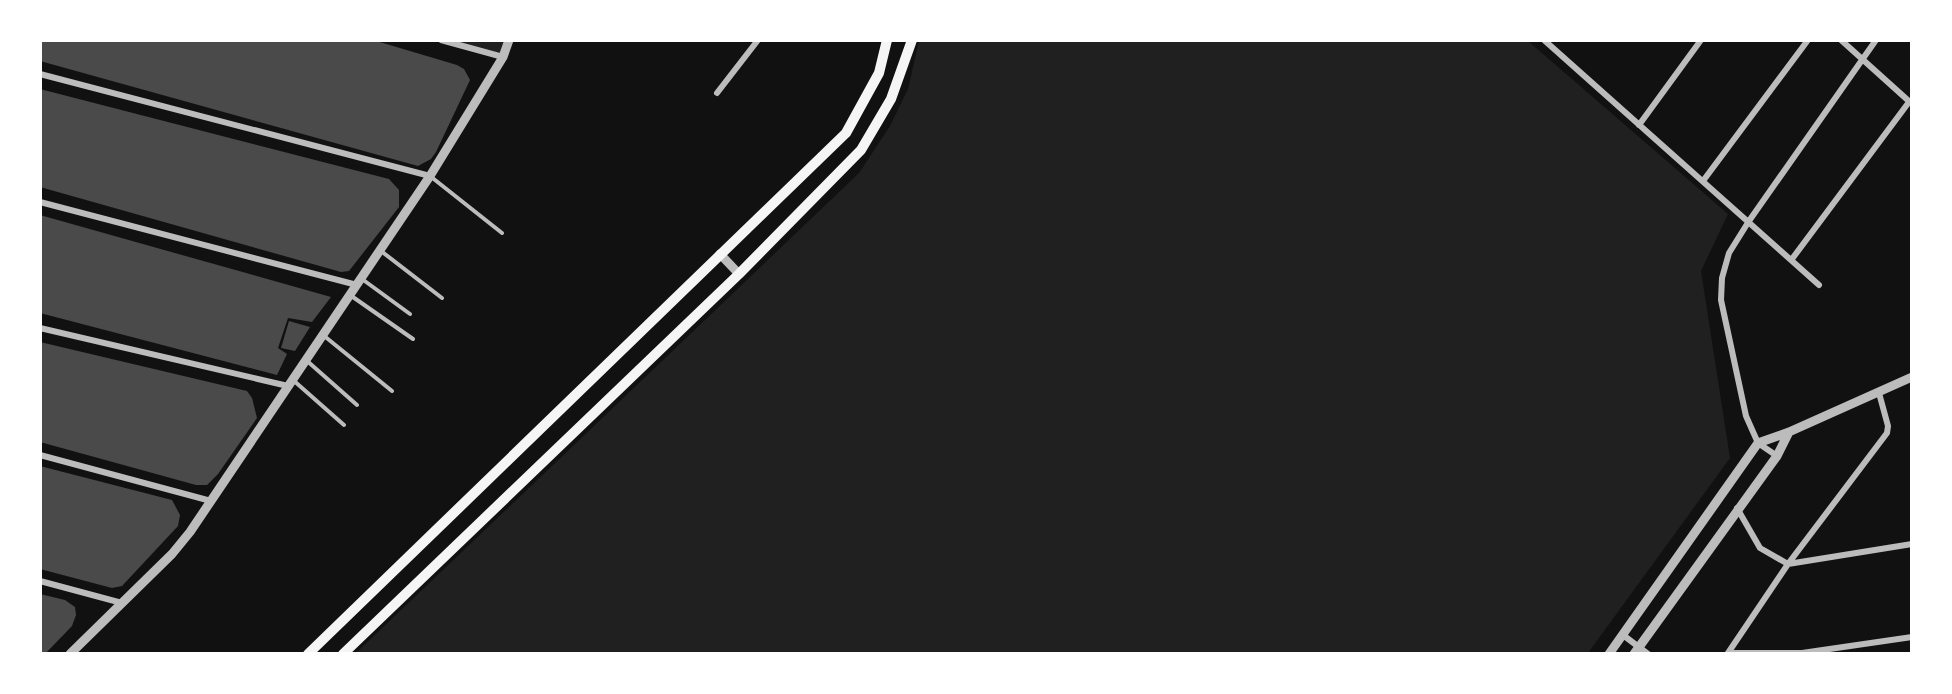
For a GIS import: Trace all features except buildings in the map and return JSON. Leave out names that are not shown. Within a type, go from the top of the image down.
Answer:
[{"type":"main road","points":[[308,654],[846,133],[879,74],[887,40]]},
{"type":"main road","points":[[343,654],[739,274],[861,150],[891,99],[912,40]]},
{"type":"street","points":[[441,40],[503,57]]},
{"type":"street","points":[[70,654],[172,554],[211,501],[430,176],[503,57],[509,40]]},
{"type":"street","points":[[717,93],[758,40]]},
{"type":"street","points":[[1544,40],[1638,125],[1749,220],[1819,285]]},
{"type":"street","points":[[1638,125],[1701,40]]},
{"type":"street","points":[[1703,181],[1808,40]]},
{"type":"street","points":[[1792,259],[1910,102],[1841,40]]},
{"type":"street","points":[[1777,456],[1758,442],[1746,416],[1721,300],[1722,278],[1729,254],[1749,220],[1876,40]]},
{"type":"street","points":[[40,74],[430,176]]},
{"type":"street","points":[[40,202],[359,282]]},
{"type":"street","points":[[720,254],[739,274]]},
{"type":"street","points":[[40,328],[290,383]]},
{"type":"street","points":[[1609,654],[1758,442],[1789,432],[1911,377]]},
{"type":"street","points":[[1728,653],[1788,564],[1887,433],[1888,426],[1878,393]]},
{"type":"street","points":[[1636,650],[1777,456],[1789,432]]},
{"type":"street","points":[[40,455],[211,501]]},
{"type":"street","points":[[1737,508],[1760,548],[1788,564],[1911,544]]},
{"type":"street","points":[[40,581],[122,603]]},
{"type":"street","points":[[1623,635],[1636,650],[1648,654]]},
{"type":"street","points":[[1728,653],[1802,653],[1911,637]]},
{"type":"lane","points":[[430,176],[502,233]]},
{"type":"lane","points":[[380,251],[442,298]]},
{"type":"lane","points":[[359,282],[410,314]]},
{"type":"lane","points":[[350,295],[413,339]]},
{"type":"lane","points":[[323,335],[392,391]]},
{"type":"lane","points":[[306,360],[357,405]]},
{"type":"lane","points":[[290,383],[344,425]]},
{"type":"shaded area","points":[[449,41],[505,41],[500,53]]},
{"type":"shaded area","points":[[919,41],[1528,41],[1728,214],[1701,271],[1730,458],[1588,653],[356,653],[859,173],[890,126],[908,89]]}]
